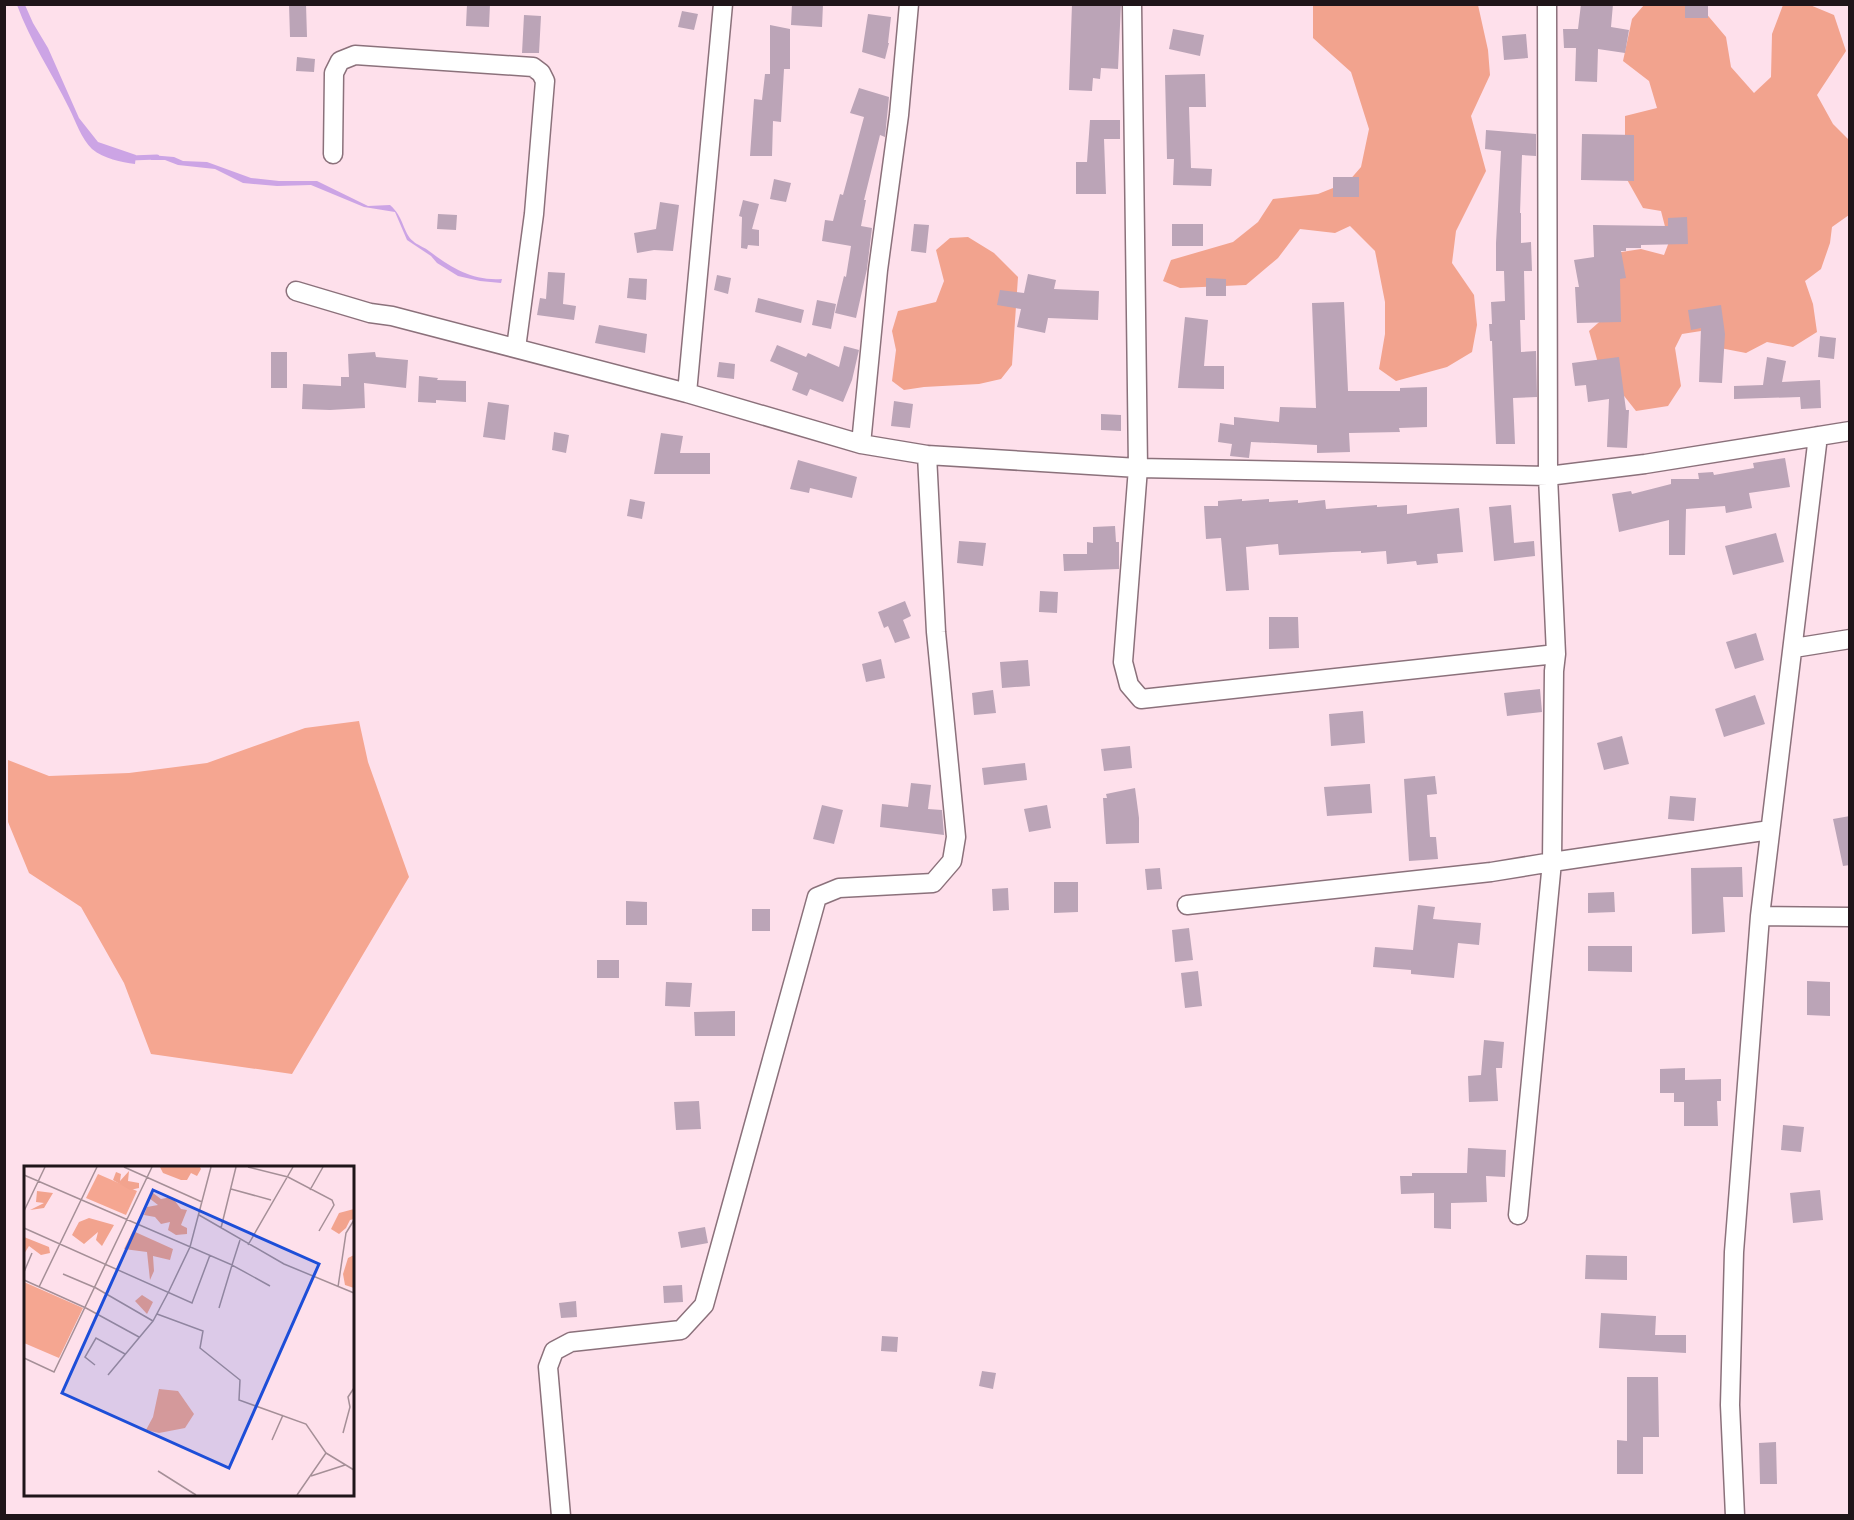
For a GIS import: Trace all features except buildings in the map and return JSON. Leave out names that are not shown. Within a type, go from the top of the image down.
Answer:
[{"type":"street","points":[[687,393],[723,4]]},
{"type":"street","points":[[861,444],[878,270],[899,115],[909,4]]},
{"type":"street","points":[[1132,4],[1138,468],[1124,662],[1129,685],[1142,699],[1556,654]]},
{"type":"street","points":[[1518,1215],[1552,862],[1556,654],[1548,476],[1547,4]]},
{"type":"street","points":[[333,154],[334,73],[340,61],[355,55],[532,67],[541,73],[545,81],[534,213],[516,348]]},
{"type":"street","points":[[296,291],[370,313],[392,316],[687,393],[861,444],[927,455],[1138,468],[1548,476],[1645,464],[1850,431]]},
{"type":"street","points":[[1735,1515],[1730,1406],[1734,1252],[1760,916],[1818,436]]},
{"type":"street","points":[[561,1515],[548,1367],[554,1351],[571,1342],[681,1330],[704,1305],[817,897],[839,888],[933,883],[952,861],[956,837],[936,633],[927,455]]},
{"type":"street","points":[[1794,648],[1850,639]]},
{"type":"street","points":[[1187,905],[1491,872],[1770,830]]},
{"type":"street","points":[[1760,916],[1850,917]]},
{"type":"shaded area","points":[[17,5],[25,5],[48,48],[79,118],[98,142],[136,155],[135,164],[107,158],[88,145]]},
{"type":"shaded area","points":[[1313,5],[1478,5],[1488,50],[1490,75],[1471,116],[1486,171],[1456,231],[1452,263],[1474,295],[1477,325],[1472,352],[1447,367],[1396,381],[1379,369],[1385,334],[1385,302],[1375,251],[1350,226],[1335,233],[1300,229],[1278,258],[1246,285],[1180,288],[1163,281],[1171,260],[1233,242],[1258,222],[1273,199],[1318,194],[1348,182],[1361,167],[1369,129],[1351,72],[1313,38]]},
{"type":"shaded area","points":[[1644,5],[1692,5],[1704,11],[1726,37],[1731,67],[1754,93],[1771,77],[1772,34],[1783,5],[1810,5],[1834,15],[1846,51],[1817,95],[1833,124],[1849,140],[1849,215],[1832,227],[1830,243],[1821,269],[1805,281],[1813,304],[1817,332],[1793,347],[1767,342],[1746,353],[1720,348],[1701,331],[1682,334],[1675,348],[1681,386],[1668,406],[1636,411],[1598,363],[1589,331],[1606,316],[1602,255],[1641,249],[1664,255],[1669,242],[1661,211],[1643,208],[1625,176],[1625,116],[1657,108],[1649,81],[1623,61],[1632,19]]},
{"type":"shaded area","points":[[150,155],[174,157],[183,161],[207,162],[251,178],[317,181],[368,206],[390,205],[398,215],[407,234],[415,242],[463,272],[481,278],[502,279],[501,283],[458,276],[437,263],[431,256],[407,240],[395,212],[364,207],[311,185],[277,186],[243,183],[215,169],[178,165],[165,160],[151,160]]},
{"type":"shaded area","points":[[968,237],[994,253],[1018,277],[1012,365],[1001,379],[979,384],[904,390],[892,381],[896,350],[892,331],[898,311],[936,302],[944,281],[936,250],[950,238]]},
{"type":"shaded area","points":[[359,721],[368,762],[409,877],[292,1074],[151,1054],[124,983],[81,907],[29,873],[8,822],[8,760],[49,776],[129,773],[207,763],[305,728]]},
{"type":"waterway","points":[[131,158],[157,157]]}]
